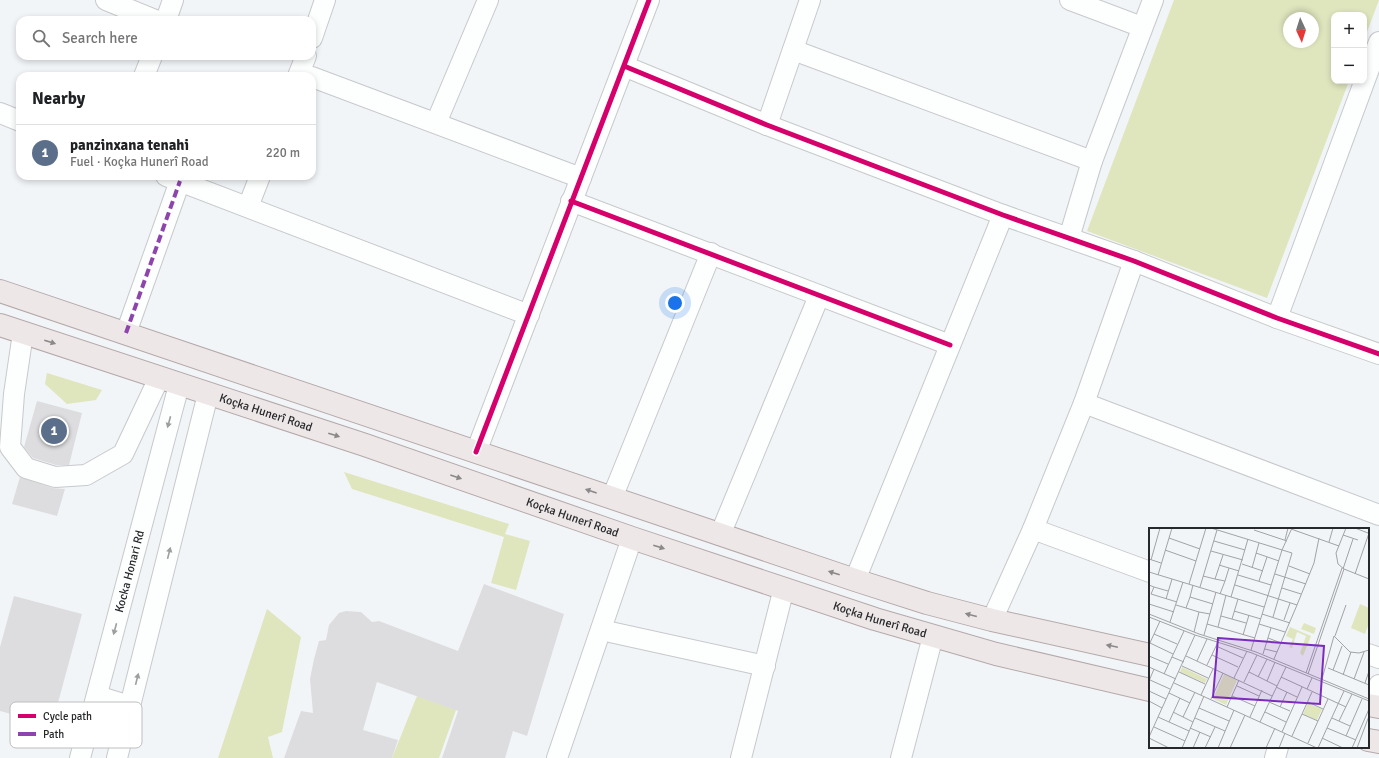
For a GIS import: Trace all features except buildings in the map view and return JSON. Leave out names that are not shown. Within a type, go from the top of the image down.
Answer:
[{"type":"main road","points":[[0,291],[855,580],[928,603],[992,620],[1149,655]]},
{"type":"main road","name":"Koçka Hunerî Road","points":[[0,326],[365,445],[632,538],[933,636],[996,654],[1149,690]]},
{"type":"main road","points":[[1369,740],[1379,742]]},
{"type":"street","points":[[106,0],[145,16]]},
{"type":"street","points":[[168,16],[174,0]]},
{"type":"street","points":[[316,26],[325,0]]},
{"type":"street","points":[[436,124],[488,0]]},
{"type":"street","points":[[476,452],[649,0]]},
{"type":"street","points":[[767,125],[810,0]]},
{"type":"street","points":[[1070,0],[1142,27]]},
{"type":"street","points":[[1069,238],[1092,161],[1153,0]]},
{"type":"street","points":[[1277,318],[1379,42]]},
{"type":"street","points":[[793,50],[1092,161]]},
{"type":"street","points":[[146,72],[150,60]]},
{"type":"street","points":[[624,66],[767,125],[1003,215],[1134,261],[1277,318],[1379,354]]},
{"type":"street","points":[[316,76],[436,124],[581,178]]},
{"type":"street","points":[[0,113],[16,119]]},
{"type":"street","points":[[126,333],[173,180]]},
{"type":"street","points":[[176,180],[529,315]]},
{"type":"street","points":[[248,207],[258,180]]},
{"type":"street","points":[[571,201],[711,253],[819,296],[950,344]]},
{"type":"street","points":[[855,580],[1003,215]]},
{"type":"street","points":[[612,498],[711,253]]},
{"type":"street","points":[[992,620],[1034,529],[1084,403],[1134,261]]},
{"type":"street","points":[[720,535],[819,296]]},
{"type":"street","points":[[23,333],[14,394],[10,447],[26,468],[55,477],[86,475],[124,454],[159,378]]},
{"type":"street","name":"Kocka Honari Rd","points":[[95,702],[180,384]]},
{"type":"street","points":[[131,702],[208,394]]},
{"type":"street","points":[[1084,403],[1379,515]]},
{"type":"street","points":[[1034,529],[1149,572]]},
{"type":"street","points":[[564,757],[601,630],[632,538]]},
{"type":"street","points":[[741,758],[784,588]]},
{"type":"street","points":[[601,630],[765,666]]},
{"type":"street","points":[[901,758],[933,636]]},
{"type":"street","points":[[1369,654],[1379,658]]},
{"type":"street","points":[[1373,706],[1379,685]]},
{"type":"street","points":[[97,696],[117,702]]},
{"type":"street","name":"Kocka Honari Rd","points":[[80,758],[83,748]]},
{"type":"street","points":[[118,758],[120,748]]},
{"type":"street","points":[[1275,758],[1278,748]]},
{"type":"green space","points":[[1174,0],[1379,0],[1367,32],[1367,12],[1331,12],[1331,84],[1348,84],[1267,298],[1087,231]]},
{"type":"green space","points":[[47,373],[102,390],[96,400],[67,404],[45,384]]},
{"type":"green space","points":[[344,472],[509,524],[505,534],[530,541],[516,590],[491,583],[504,537],[352,489]]},
{"type":"green space","points":[[267,609],[301,637],[282,732],[268,737],[273,758],[218,758]]},
{"type":"green space","points":[[417,696],[456,710],[439,758],[392,758]]},
{"type":"marked path","points":[[126,333],[180,181]]},
{"type":"cycle path","points":[[476,452],[649,0]]},
{"type":"cycle path","points":[[624,66],[767,125],[1003,215],[1134,261],[1277,318],[1379,354]]},
{"type":"cycle path","points":[[571,201],[950,345]]},
{"type":"place","name":"panzinxana tenahi","points":[[54,431]]}]
